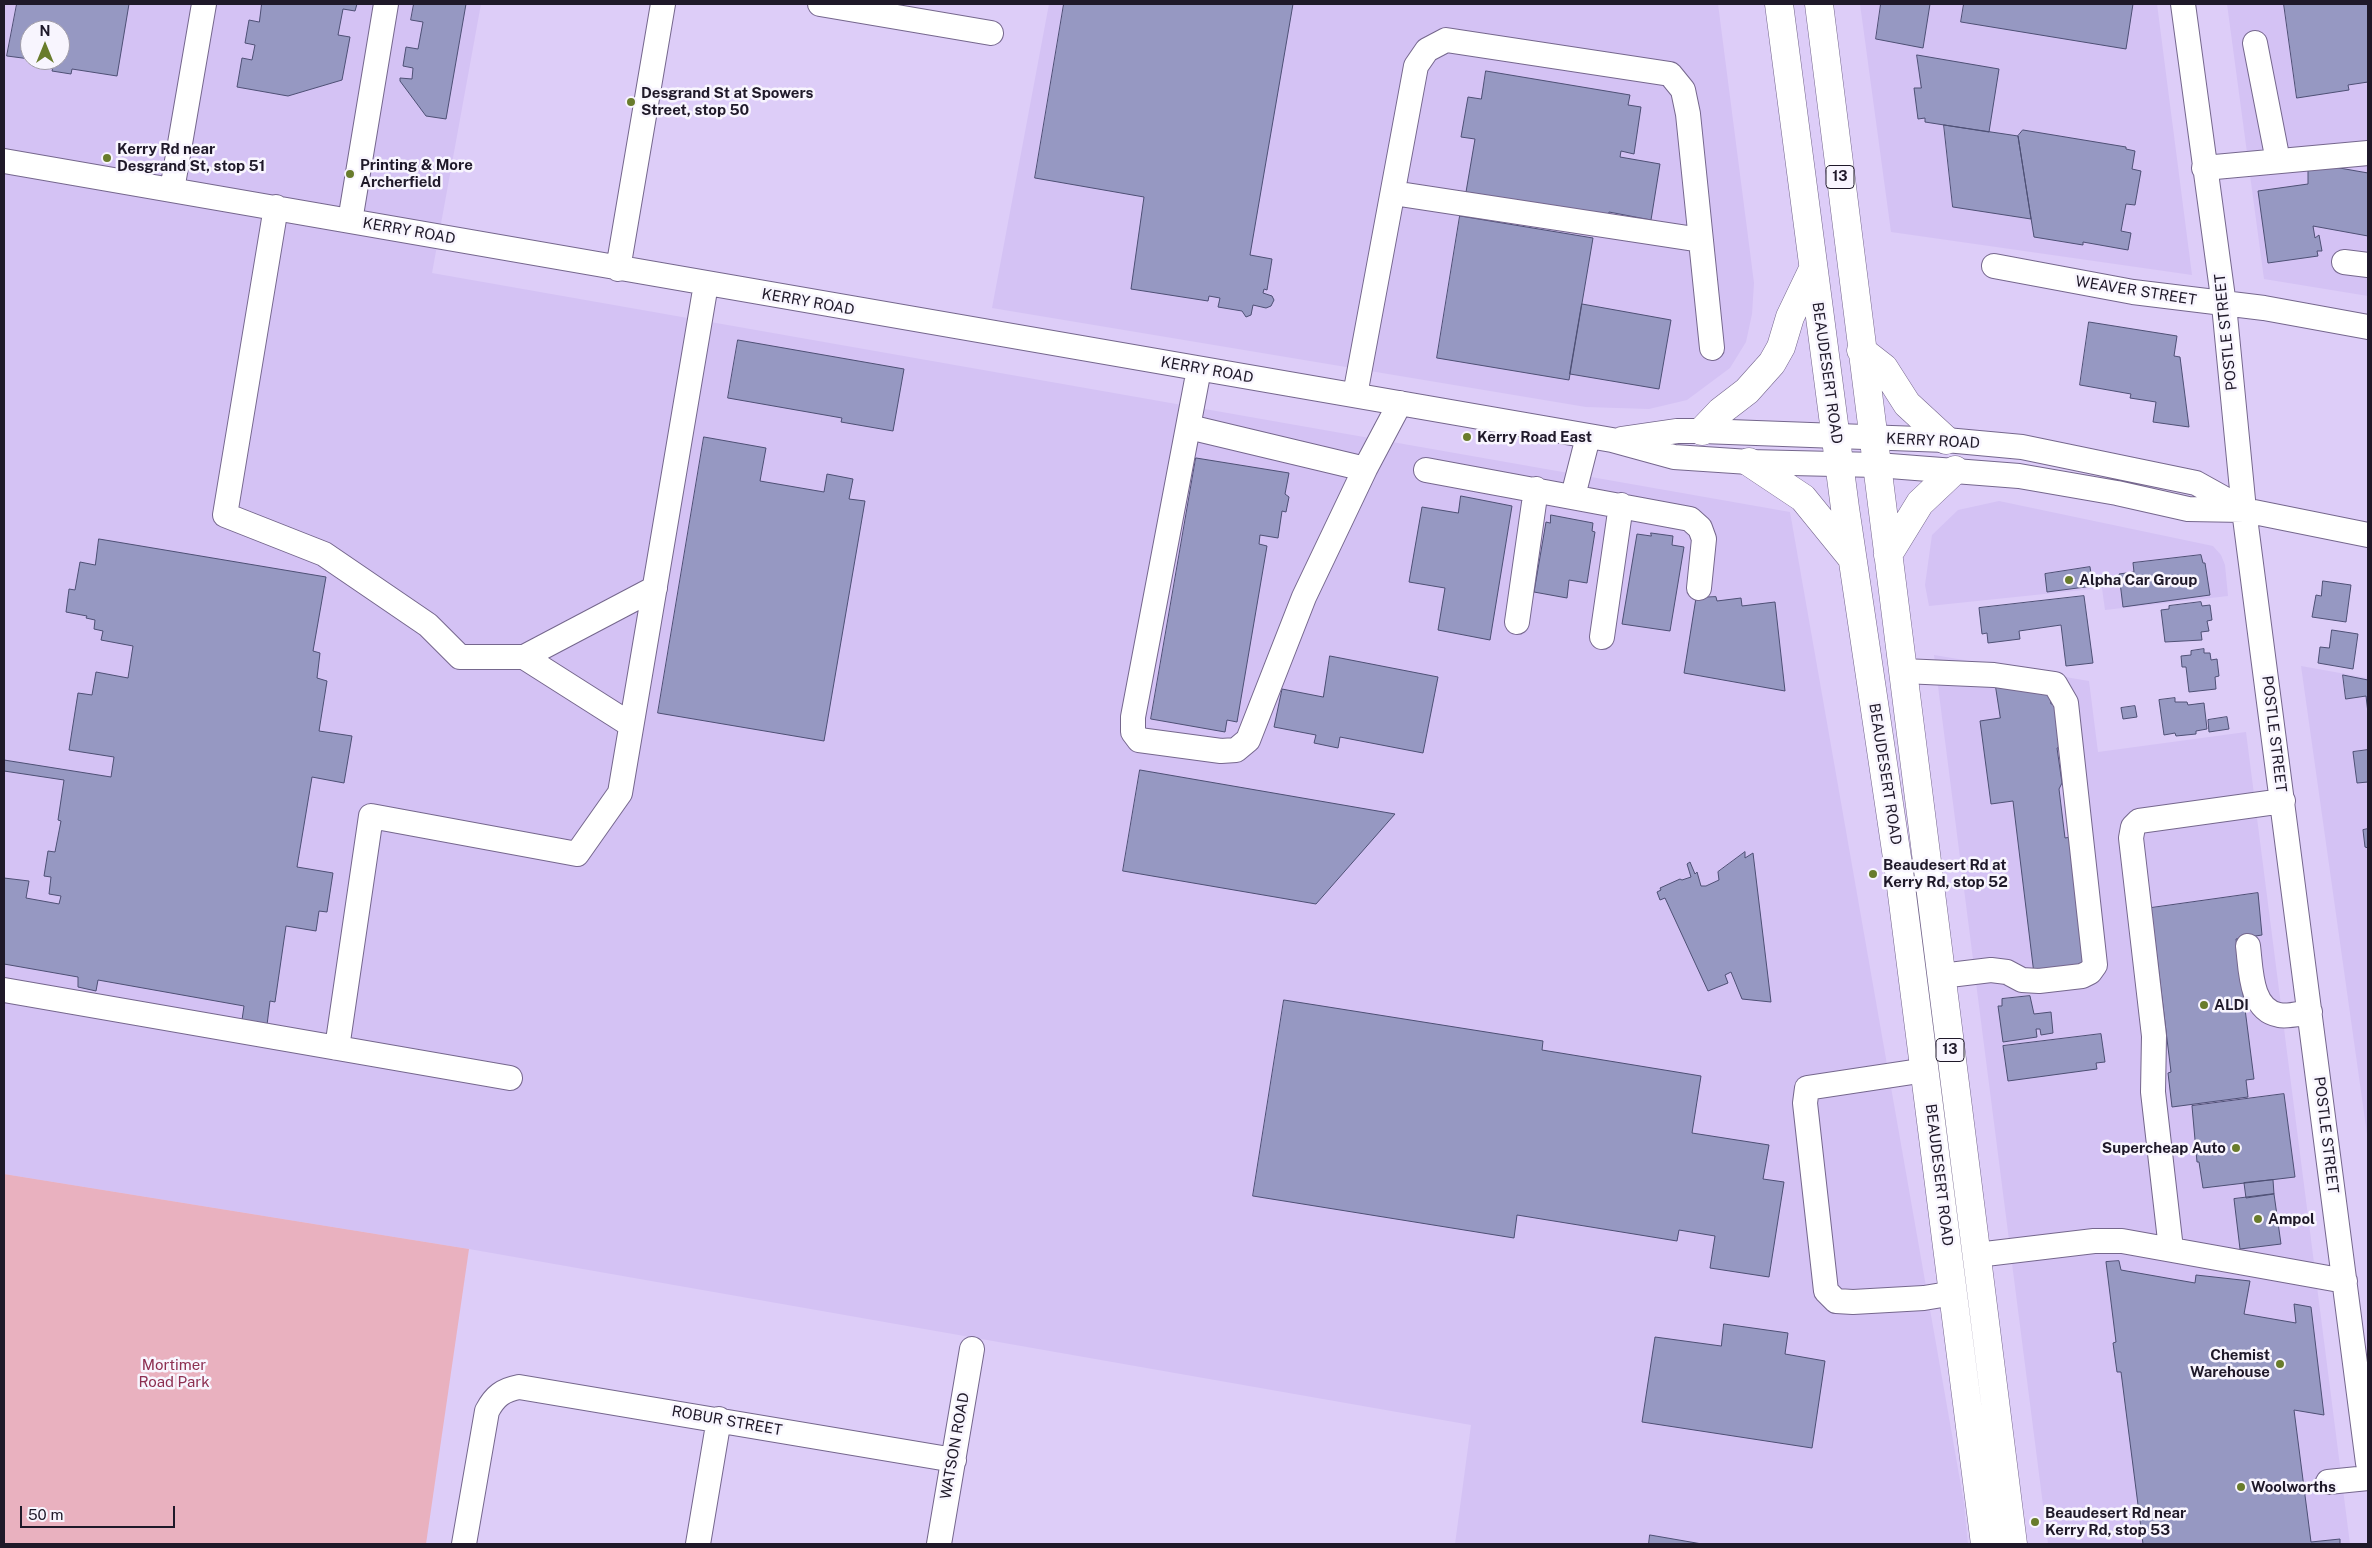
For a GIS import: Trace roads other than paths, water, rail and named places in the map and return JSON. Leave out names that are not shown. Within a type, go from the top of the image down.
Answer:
[{"type":"highway","name":"BEAUDESERT ROAD","points":[[1779,4],[1852,558],[1900,871],[1985,1544]]},
{"type":"highway","name":"BEAUDESERT ROAD","points":[[1819,4],[1861,350],[2013,1544]]},
{"type":"highway","points":[[1702,431],[1721,411],[1747,392],[1772,363],[1781,347],[1790,317],[1813,268]]},
{"type":"highway","points":[[1861,350],[1884,368],[1897,391],[1922,419],[1946,440]]},
{"type":"highway","points":[[1749,462],[1803,498],[1852,558]]},
{"type":"highway","points":[[1888,555],[1920,503],[1955,470]]},
{"type":"street","points":[[172,190],[204,4]]},
{"type":"street","points":[[350,221],[386,4]]},
{"type":"street","points":[[618,269],[663,4]]},
{"type":"street","points":[[820,4],[991,33]]},
{"type":"street","name":"POSTLE STREET","points":[[2183,4],[2224,305],[2244,510],[2368,1463]]},
{"type":"street","points":[[1355,395],[1416,66],[1427,50],[1446,40],[1670,74],[1683,90],[1688,114],[1712,348]]},
{"type":"street","points":[[2255,43],[2278,162]]},
{"type":"street","points":[[2204,168],[2368,153]]},
{"type":"street","name":"KERRY ROAD","points":[[4,161],[1612,440],[1674,457],[1749,462],[1955,470],[2056,481],[2188,509],[2244,510],[2368,535]]},
{"type":"street","points":[[1393,193],[1701,240]]},
{"type":"street","points":[[276,207],[225,515],[324,554],[428,624],[460,656],[524,656],[655,588]]},
{"type":"street","points":[[2344,262],[2368,265]]},
{"type":"street","name":"WEAVER STREET","points":[[1994,266],[2133,292],[2224,305],[2264,308],[2368,326]]},
{"type":"street","points":[[337,1048],[371,816],[578,854],[620,793],[706,284]]},
{"type":"street","points":[[1199,369],[1133,717],[1133,732],[1139,740],[1222,751],[1236,750],[1248,740],[1304,597],[1365,469],[1400,403]]},
{"type":"street","points":[[1189,427],[1365,469]]},
{"type":"street","name":"KERRY ROAD","points":[[1612,440],[1677,431],[1702,431],[1946,440],[2022,447],[2196,483],[2244,510]]},
{"type":"street","points":[[1573,496],[1588,437]]},
{"type":"street","points":[[1426,470],[1690,519],[1700,528],[1704,539],[1699,588]]},
{"type":"street","points":[[1517,622],[1536,489]]},
{"type":"street","points":[[1602,637],[1621,505]]},
{"type":"street","points":[[524,656],[632,725]]},
{"type":"street","points":[[1902,671],[1994,675],[2055,684],[2066,703],[2095,965],[2090,972],[2082,976],[2039,981],[2022,980],[2008,972],[1991,970],[1941,976]]},
{"type":"street","points":[[2171,1249],[2153,1092],[2154,1036],[2131,838],[2133,827],[2139,821],[2283,801]]},
{"type":"street","points":[[2248,946],[2253,982],[2259,1002],[2271,1012],[2280,1015],[2310,1012]]},
{"type":"street","points":[[4,990],[510,1078]]},
{"type":"street","points":[[1926,1070],[1806,1088],[1805,1103],[1826,1291],[1836,1301],[1852,1302],[1924,1298],[1954,1293]]},
{"type":"street","points":[[1977,1255],[2094,1242],[2122,1242],[2171,1249],[2345,1281]]},
{"type":"street","name":"WATSON ROAD","points":[[938,1544],[972,1349]]},
{"type":"street","name":"ROBUR STREET","points":[[464,1544],[485,1419],[492,1402],[500,1393],[512,1388],[528,1387],[954,1460]]},
{"type":"street","points":[[698,1544],[719,1420]]},
{"type":"street","points":[[2328,1482],[2368,1478]]},
{"type":"place","name":"Desgrand St at Spowers Street, stop 50","points":[[631,102]]},
{"type":"place","name":"Kerry Rd near Desgrand St, stop 51","points":[[107,158]]},
{"type":"place","name":"Printing & More Archerfield","points":[[350,174]]},
{"type":"place","name":"Kerry Road East","points":[[1467,437]]},
{"type":"place","name":"Alpha Car Group","points":[[2069,580]]},
{"type":"place","name":"Beaudesert Rd at Kerry Rd, stop 52","points":[[1873,874]]},
{"type":"place","name":"ALDI","points":[[2204,1005]]},
{"type":"place","name":"Supercheap Auto","points":[[2236,1148]]},
{"type":"place","name":"Ampol","points":[[2258,1219]]},
{"type":"place","name":"Chemist Warehouse","points":[[2280,1364]]},
{"type":"place","name":"Woolworths","points":[[2241,1487]]},
{"type":"place","name":"Beaudesert Rd near Kerry Rd, stop 53","points":[[2035,1522]]},
{"type":"park label","name":"Mortimer Road Park","points":[[174,1374]]}]
